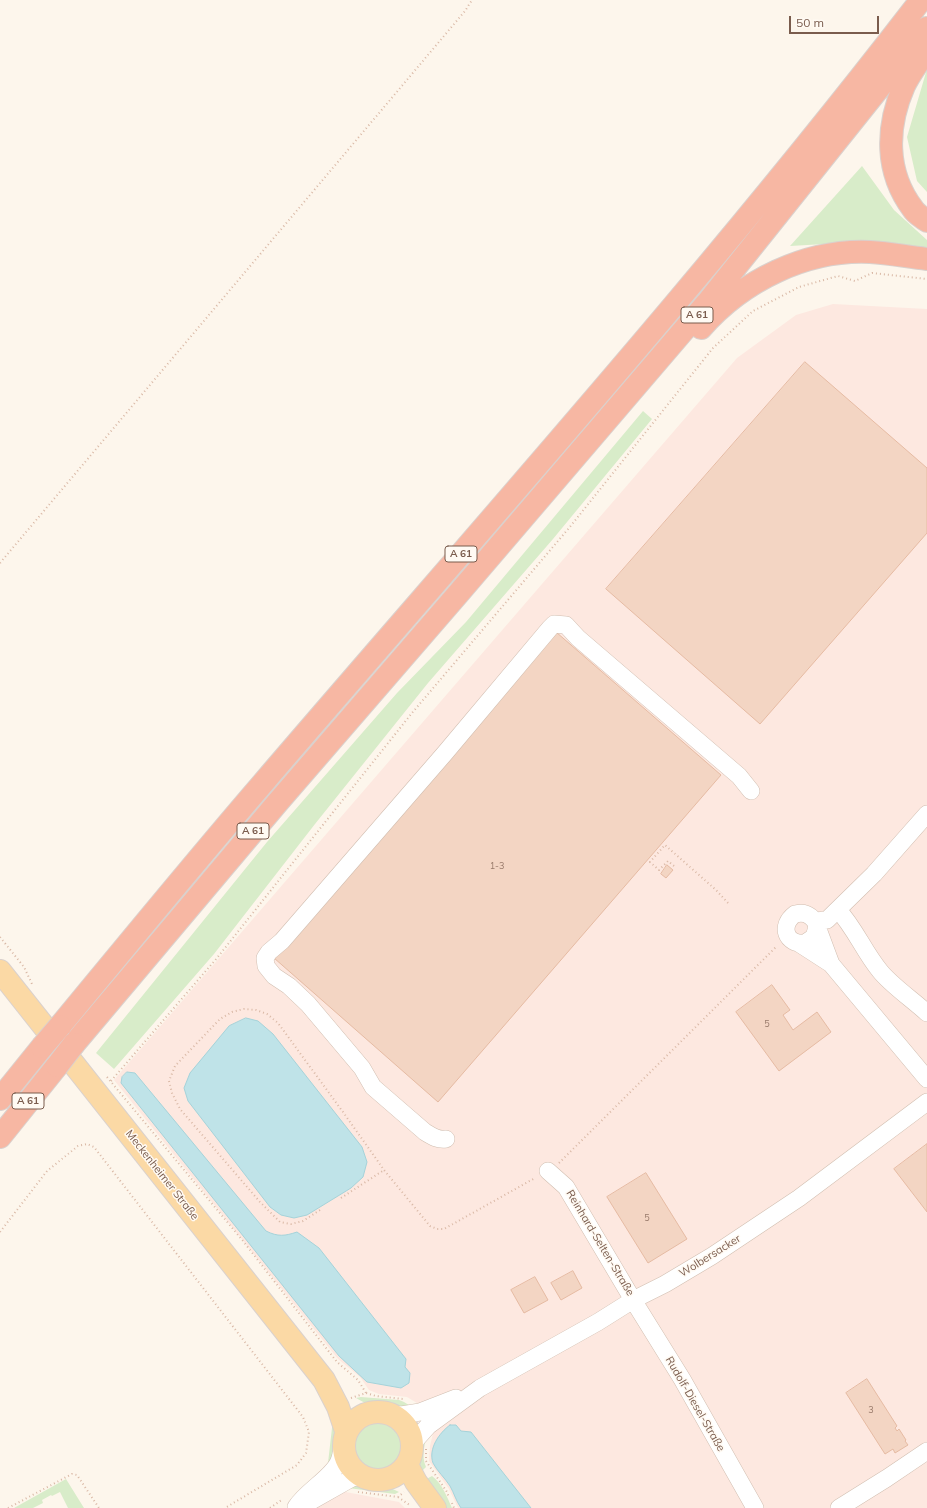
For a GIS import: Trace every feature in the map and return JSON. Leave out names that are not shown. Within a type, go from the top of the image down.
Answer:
[{"type":"highway","name":"A 61","points":[[0,1100],[42,1047],[261,785],[643,342],[792,163],[921,0]]},
{"type":"highway","name":"A 61","points":[[0,1137],[74,1044],[263,820],[706,303],[927,28]]},
{"type":"highway","points":[[927,49],[905,86],[893,121],[890,151],[897,183],[914,210],[927,221]]},
{"type":"highway","name":"A 61","points":[[458,594],[499,562],[706,323],[732,300],[762,278],[793,264],[828,254],[869,252],[927,259]]},
{"type":"main road","name":"Meckenheimer Straße","points":[[0,970],[324,1380],[338,1407],[344,1438],[345,1458],[351,1468],[360,1476]]},
{"type":"main road","name":"Meckenheimer Straße","points":[[324,1380],[357,1407]]},
{"type":"main road","points":[[344,1438],[353,1421],[357,1407],[380,1411],[395,1416],[404,1423],[410,1433],[412,1444],[411,1455],[407,1465],[397,1475],[384,1480],[372,1480],[360,1476]]},
{"type":"main road","points":[[407,1465],[416,1482],[435,1508]]},
{"type":"main road","points":[[384,1480],[406,1499],[422,1508]]},
{"type":"street","points":[[446,1138],[434,1138],[425,1132],[373,1087],[362,1068],[308,1004],[289,986],[274,976],[266,966],[265,958],[269,952],[282,941],[445,754],[550,628],[554,624],[566,625],[584,643],[739,776],[751,791]]},
{"type":"street","points":[[816,924],[827,920],[838,910],[874,874],[927,814]]},
{"type":"street","points":[[838,910],[846,919],[881,973],[927,1013]]},
{"type":"street","points":[[831,964],[816,924],[811,917],[806,914],[795,914],[786,926],[794,939],[831,964],[927,1079]]},
{"type":"street","points":[[794,939],[805,944],[814,937],[816,924]]},
{"type":"street","name":"Wolbersacker","points":[[412,1444],[428,1426],[480,1388],[712,1256],[799,1198],[927,1102]]},
{"type":"street","name":"Reinhard-Selten-Straße","points":[[548,1171],[566,1187],[633,1300]]},
{"type":"street","name":"Rudolf-Diesel-Straße","points":[[633,1300],[682,1379],[755,1508]]},
{"type":"street","name":"Wolbersacker","points":[[395,1416],[420,1412],[480,1388]]},
{"type":"street","points":[[295,1507],[302,1498],[331,1472],[339,1462],[344,1438]]},
{"type":"street","points":[[839,1508],[927,1451]]},
{"type":"street","points":[[295,1507],[307,1504],[340,1484],[360,1476]]},
{"type":"path","points":[[0,564],[460,17],[472,0]]},
{"type":"path","points":[[111,1081],[217,958],[412,713],[569,528],[713,348],[753,311],[799,287],[838,276],[855,281],[872,273],[927,279]]},
{"type":"path","points":[[674,866],[668,860],[659,870],[650,862],[665,845],[716,890],[728,903]]},
{"type":"path","points":[[0,937],[24,967],[34,986]]},
{"type":"path","points":[[320,1210],[303,1221],[291,1224],[280,1222],[255,1196],[180,1109],[172,1093],[169,1080],[175,1066],[220,1019],[232,1012],[244,1009],[256,1010],[267,1014],[278,1024],[384,1170],[430,1226],[437,1229],[444,1229],[548,1171],[560,1162],[779,945],[794,939]]},
{"type":"path","points":[[105,1075],[243,1241],[337,1362],[358,1380],[366,1393],[357,1407]]},
{"type":"path","points":[[0,1232],[47,1171],[78,1146],[87,1144],[94,1147],[303,1417],[308,1432],[306,1453],[297,1465],[225,1508]]},
{"type":"path","points":[[341,1198],[384,1170]]},
{"type":"path","points":[[432,1471],[447,1492],[454,1508]]},
{"type":"path","points":[[8,1508],[72,1474],[77,1475],[99,1508]]},
{"type":"path","points":[[340,1484],[346,1490],[406,1499]]},
{"type":"shaded area","points":[[833,304],[927,309],[927,1508],[458,1508],[449,1489],[429,1461],[430,1446],[434,1429],[422,1406],[407,1397],[379,1394],[369,1390],[360,1377],[338,1359],[114,1080],[737,358],[796,315]]},
{"type":"shaded area","points":[[335,1490],[399,1502],[405,1508],[306,1508]]},
{"type":"green space","points":[[927,69],[927,192],[917,181],[907,137]]},
{"type":"green space","points":[[862,166],[894,210],[927,240],[927,249],[860,242],[790,246]]},
{"type":"green space","points":[[643,411],[652,419],[553,539],[428,683],[315,824],[214,954],[114,1069],[96,1053],[267,842],[397,693],[466,622]]},
{"type":"green space","points":[[361,1397],[399,1400],[412,1407],[400,1410],[383,1405],[365,1403],[356,1398]]},
{"type":"green space","points":[[377,1416],[388,1418],[401,1429],[404,1434],[406,1445],[404,1456],[393,1469],[388,1472],[377,1474],[366,1472],[353,1461],[350,1456],[348,1445],[350,1434],[361,1421],[366,1418]]},
{"type":"green space","points":[[333,1419],[338,1431],[335,1455],[328,1463]]},
{"type":"green space","points":[[427,1433],[424,1446],[426,1467],[418,1475],[417,1452]]},
{"type":"green space","points":[[432,1476],[441,1486],[452,1508],[439,1508],[421,1482]]},
{"type":"green space","points":[[66,1479],[84,1508],[68,1508],[60,1492],[42,1500],[43,1503],[33,1508],[14,1508]]},
{"type":"green space","points":[[360,1483],[385,1487],[399,1492],[395,1494],[348,1488]]},
{"type":"water","points":[[246,1018],[258,1021],[273,1034],[362,1147],[367,1162],[363,1177],[351,1188],[307,1215],[294,1218],[281,1215],[270,1207],[188,1101],[184,1088],[190,1073],[229,1026]]},
{"type":"water","points":[[127,1072],[135,1073],[266,1231],[282,1235],[297,1232],[319,1248],[406,1359],[405,1367],[410,1373],[409,1383],[401,1388],[367,1382],[339,1356],[121,1083],[122,1077]]},
{"type":"water","points":[[450,1425],[456,1425],[461,1431],[471,1432],[531,1508],[461,1508],[450,1486],[433,1463],[432,1458],[433,1447],[438,1437]]},
{"type":"building","points":[[805,362],[927,468],[927,533],[760,724],[606,589]]},
{"type":"building","points":[[556,632],[721,775],[438,1102],[274,958]]},
{"type":"building","points":[[667,865],[673,870],[666,878],[661,874]]},
{"type":"building","points":[[772,985],[790,1010],[783,1015],[793,1030],[817,1012],[831,1032],[779,1071],[736,1012]]},
{"type":"building","points":[[927,1144],[927,1212],[894,1169]]},
{"type":"building","points":[[646,1173],[687,1239],[648,1263],[607,1197]]},
{"type":"building","points":[[573,1271],[582,1288],[561,1300],[551,1283]]},
{"type":"building","points":[[535,1277],[548,1300],[524,1313],[511,1290]]},
{"type":"building","points":[[867,1379],[897,1426],[895,1428],[897,1431],[899,1429],[908,1445],[895,1453],[893,1449],[885,1454],[846,1393]]}]
